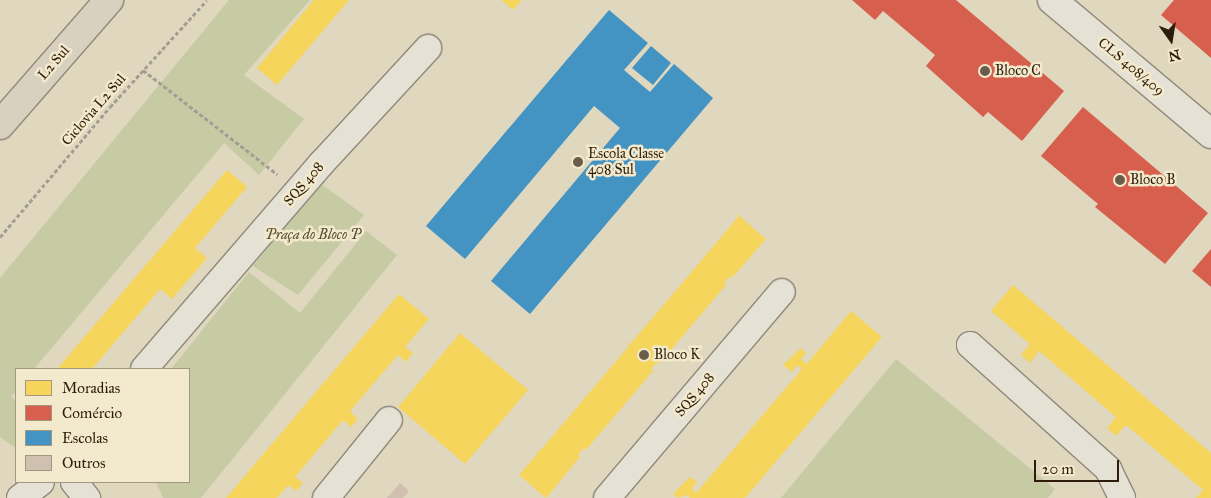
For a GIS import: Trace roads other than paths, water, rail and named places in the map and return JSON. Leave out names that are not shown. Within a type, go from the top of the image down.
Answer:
[{"type":"main road","name":"L2 Sul","points":[[0,125],[109,0]]},
{"type":"street","name":"CLS 408/409","points":[[1052,0],[1211,134]]},
{"type":"street","name":"SQS 408","points":[[145,368],[298,190],[428,48]]},
{"type":"street","name":"SQS 408","points":[[607,498],[782,292]]},
{"type":"street","points":[[970,345],[1108,468],[1122,498]]},
{"type":"street","points":[[326,498],[389,420]]},
{"type":"street","points":[[20,498],[40,483]]},
{"type":"street","points":[[75,483],[87,498]]},
{"type":"place","name":"Bloco C","points":[[985,71]]},
{"type":"place","name":"Escola Classe 408 Sul","points":[[578,162]]},
{"type":"place","name":"Bloco B","points":[[1120,180]]},
{"type":"place","name":"Bloco K","points":[[644,355]]},
{"type":"park label","name":"Praça do Bloco P","points":[[313,235]]}]
